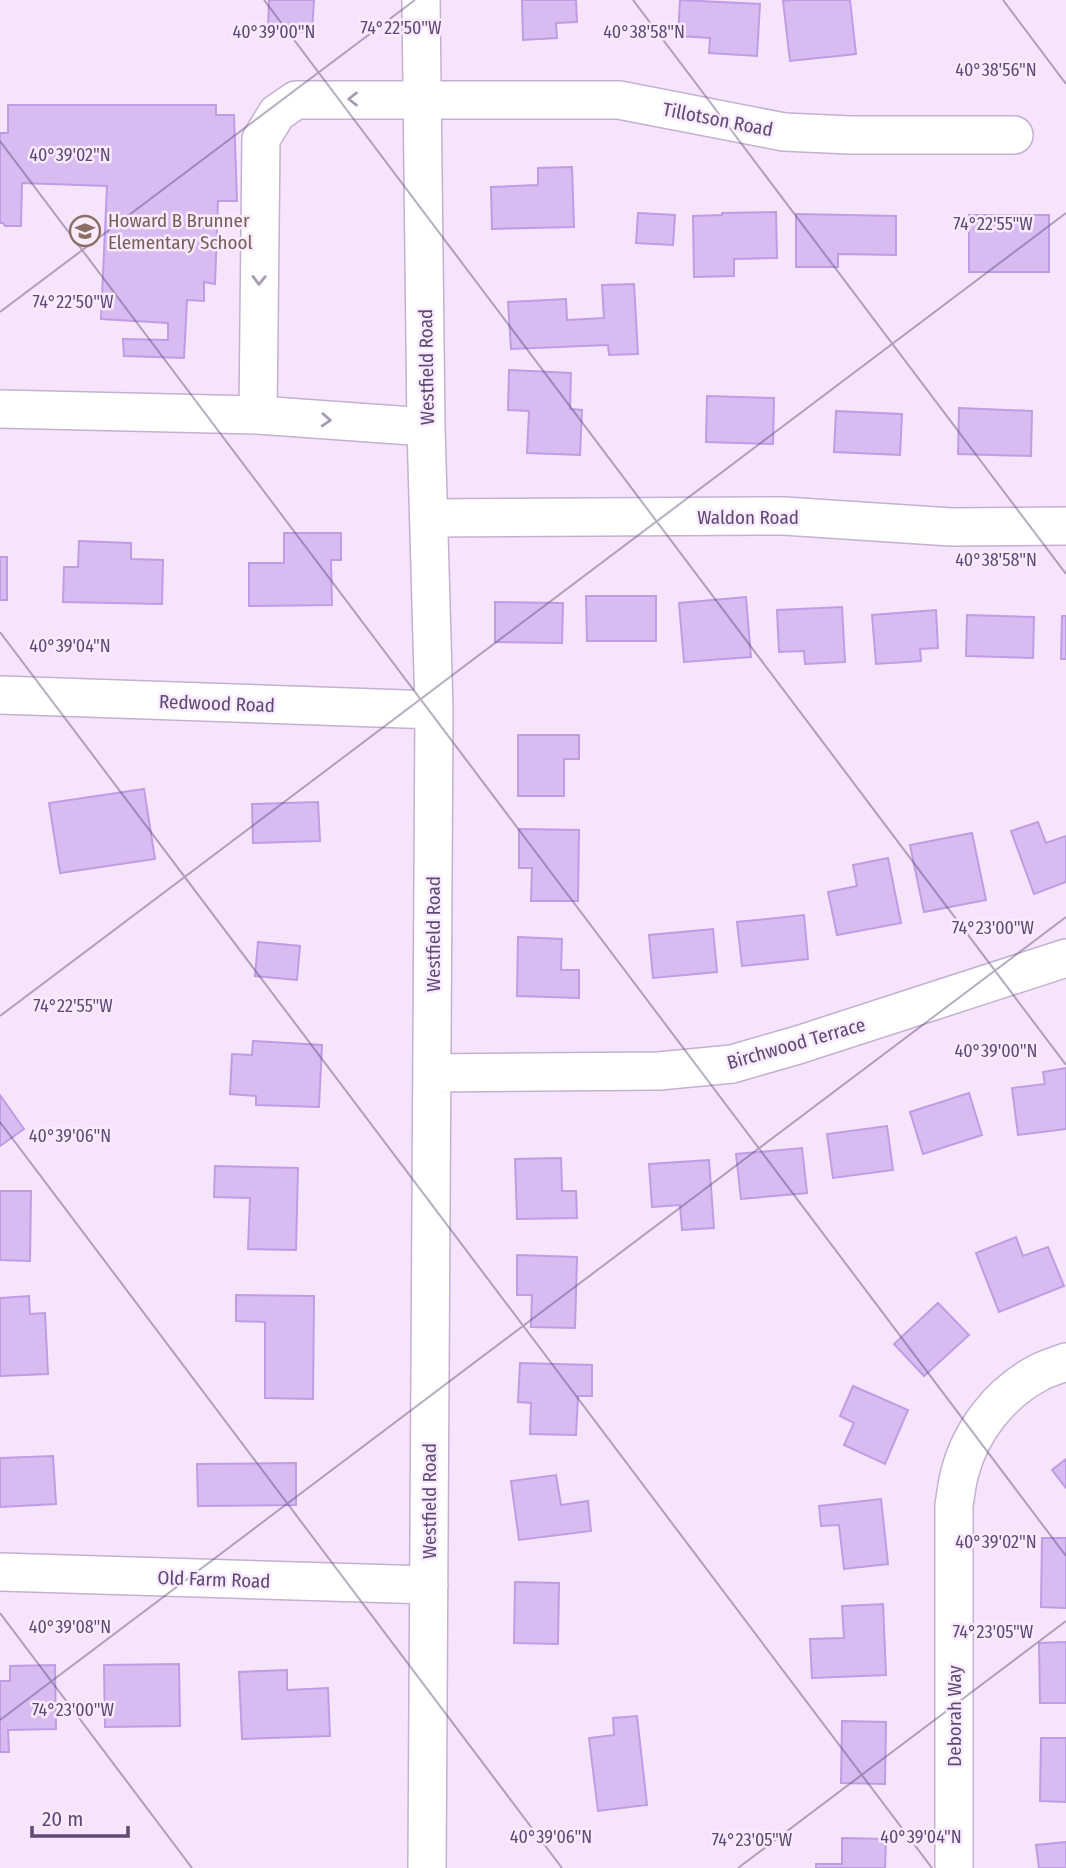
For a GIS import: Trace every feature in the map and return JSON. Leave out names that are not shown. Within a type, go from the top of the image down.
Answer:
[{"type":"street","name":"Westfield Road","points":[[421,0],[426,427],[434,710],[427,1868]]},
{"type":"street","name":"Tillotson Road","points":[[258,415],[261,139],[277,113],[296,100],[619,100],[784,132],[850,135],[1014,135]]},
{"type":"street","points":[[0,410],[258,415],[426,427]]},
{"type":"street","name":"Waldon Road","points":[[430,518],[784,516],[951,527],[1066,526]]},
{"type":"street","name":"Redwood Road","points":[[0,695],[434,710]]},
{"type":"street","name":"Birchwood Terrace","points":[[432,1073],[659,1071],[732,1064],[1066,958]]},
{"type":"street","name":"Deborah Way","points":[[954,1868],[954,1505],[960,1472],[971,1441],[989,1413],[1013,1390],[1041,1372],[1066,1362]]},
{"type":"street","name":"Old Farm Road","points":[[0,1573],[429,1585]]},
{"type":"building","points":[[269,0],[314,0],[312,32],[268,30]]},
{"type":"building","points":[[522,0],[576,0],[577,22],[556,23],[557,38],[523,40]]},
{"type":"building","points":[[680,0],[760,4],[757,56],[709,53],[710,38],[678,36]]},
{"type":"building","points":[[850,0],[856,54],[790,61],[783,1]]},
{"type":"building","points":[[8,105],[216,105],[216,115],[234,115],[237,201],[218,201],[215,284],[204,282],[204,301],[187,300],[184,358],[124,356],[123,339],[168,340],[168,323],[101,319],[107,186],[22,183],[21,226],[5,226],[0,223],[0,133],[8,133]]},
{"type":"building","points":[[572,167],[574,227],[492,229],[491,187],[538,185],[538,168]]},
{"type":"building","points":[[776,212],[777,258],[734,259],[734,276],[694,277],[693,216]]},
{"type":"building","points":[[638,213],[675,215],[673,245],[636,243]]},
{"type":"building","points":[[796,214],[896,216],[896,255],[838,254],[838,267],[796,267]]},
{"type":"building","points":[[969,215],[1049,215],[1049,272],[969,272]]},
{"type":"building","points":[[634,284],[638,354],[609,355],[608,345],[511,349],[508,302],[566,299],[567,320],[604,318],[602,285]]},
{"type":"building","points":[[509,370],[571,373],[570,409],[582,410],[580,455],[527,453],[529,411],[508,410]]},
{"type":"building","points":[[707,396],[774,398],[773,444],[706,442]]},
{"type":"building","points":[[959,408],[1032,411],[1031,456],[958,454]]},
{"type":"building","points":[[836,411],[902,414],[900,455],[834,452]]},
{"type":"building","points":[[284,533],[341,533],[341,560],[331,560],[332,605],[249,606],[249,563],[284,563]]},
{"type":"building","points":[[79,541],[131,543],[131,559],[163,560],[162,604],[63,602],[64,567],[78,567]]},
{"type":"building","points":[[0,557],[7,557],[7,600],[0,600]]},
{"type":"building","points":[[586,596],[656,596],[656,641],[587,641]]},
{"type":"building","points":[[746,597],[751,657],[684,662],[679,603]]},
{"type":"building","points":[[495,602],[563,603],[562,643],[495,642]]},
{"type":"building","points":[[842,607],[845,662],[805,664],[804,651],[779,652],[777,610]]},
{"type":"building","points":[[936,610],[938,648],[920,649],[921,661],[876,664],[872,615]]},
{"type":"building","points":[[967,615],[1034,617],[1033,658],[966,656]]},
{"type":"building","points":[[1062,616],[1066,616],[1066,659],[1061,659]]},
{"type":"building","points":[[518,735],[579,735],[579,759],[564,759],[564,796],[518,796]]},
{"type":"building","points":[[144,789],[155,859],[60,873],[49,803]]},
{"type":"building","points":[[318,802],[320,841],[253,843],[252,804]]},
{"type":"building","points":[[1038,822],[1046,843],[1066,836],[1066,882],[1034,894],[1011,831]]},
{"type":"building","points":[[519,829],[579,830],[578,901],[531,901],[532,868],[519,868]]},
{"type":"building","points":[[972,833],[986,900],[924,912],[910,845]]},
{"type":"building","points":[[888,858],[901,923],[837,935],[828,892],[857,886],[853,865]]},
{"type":"building","points":[[804,915],[808,959],[742,966],[737,922]]},
{"type":"building","points":[[713,929],[717,972],[653,978],[649,935]]},
{"type":"building","points":[[518,937],[562,939],[561,970],[579,970],[579,998],[517,996]]},
{"type":"building","points":[[258,942],[300,946],[297,980],[255,976]]},
{"type":"building","points":[[253,1041],[322,1045],[319,1107],[256,1105],[256,1096],[230,1094],[232,1054],[252,1055]]},
{"type":"building","points":[[1066,1068],[1066,1129],[1018,1135],[1012,1088],[1045,1084],[1043,1072]]},
{"type":"building","points":[[969,1093],[982,1135],[923,1154],[910,1112]]},
{"type":"building","points":[[0,1095],[24,1129],[0,1146]]},
{"type":"building","points":[[887,1126],[893,1170],[833,1178],[827,1134]]},
{"type":"building","points":[[802,1148],[807,1193],[741,1199],[736,1154]]},
{"type":"building","points":[[561,1158],[562,1191],[576,1191],[577,1218],[517,1219],[515,1159]]},
{"type":"building","points":[[709,1160],[714,1228],[682,1230],[680,1205],[652,1207],[649,1164]]},
{"type":"building","points":[[215,1166],[298,1168],[296,1250],[248,1249],[250,1198],[214,1197]]},
{"type":"building","points":[[0,1191],[31,1191],[30,1261],[0,1260]]},
{"type":"building","points":[[1016,1237],[1023,1256],[1048,1247],[1064,1286],[999,1312],[976,1253]]},
{"type":"building","points":[[517,1255],[577,1257],[575,1328],[531,1327],[532,1295],[517,1295]]},
{"type":"building","points":[[236,1295],[314,1296],[313,1399],[265,1398],[265,1322],[236,1321]]},
{"type":"building","points":[[29,1296],[30,1314],[45,1313],[48,1374],[0,1376],[0,1298]]},
{"type":"building","points":[[938,1303],[969,1335],[924,1376],[894,1344]]},
{"type":"building","points":[[520,1363],[592,1365],[592,1396],[578,1396],[576,1435],[530,1434],[531,1403],[518,1402]]},
{"type":"building","points":[[853,1386],[908,1410],[885,1464],[844,1445],[854,1423],[840,1416]]},
{"type":"building","points":[[53,1456],[56,1504],[0,1507],[0,1458]]},
{"type":"building","points":[[1066,1459],[1066,1488],[1052,1470]]},
{"type":"building","points":[[296,1463],[296,1505],[198,1506],[197,1464]]},
{"type":"building","points":[[556,1475],[561,1505],[588,1501],[591,1531],[519,1540],[511,1481]]},
{"type":"building","points":[[881,1499],[888,1564],[844,1569],[839,1525],[821,1526],[819,1506]]},
{"type":"building","points":[[1042,1538],[1066,1538],[1066,1608],[1041,1607]]},
{"type":"building","points":[[515,1582],[559,1583],[558,1644],[514,1643]]},
{"type":"building","points":[[883,1604],[886,1675],[812,1678],[810,1639],[844,1638],[842,1606]]},
{"type":"building","points":[[1066,1642],[1066,1703],[1040,1703],[1039,1643]]},
{"type":"building","points":[[179,1664],[180,1726],[105,1727],[104,1665]]},
{"type":"building","points":[[55,1665],[56,1729],[8,1730],[9,1752],[0,1752],[0,1681],[10,1681],[10,1666]]},
{"type":"building","points":[[287,1670],[287,1690],[328,1688],[330,1736],[242,1739],[239,1672]]},
{"type":"building","points":[[637,1716],[647,1805],[598,1811],[589,1738],[614,1735],[613,1718]]},
{"type":"building","points":[[842,1721],[886,1722],[885,1784],[841,1783]]},
{"type":"building","points":[[1041,1738],[1066,1738],[1066,1802],[1040,1801]]},
{"type":"building","points":[[842,1838],[886,1839],[885,1868],[816,1868],[816,1864],[842,1864]]},
{"type":"building","points":[[1066,1842],[1066,1868],[1039,1868],[1036,1845]]},
{"type":"place","name":"Howard B Brunner Elementary School","points":[[85,231]]}]
